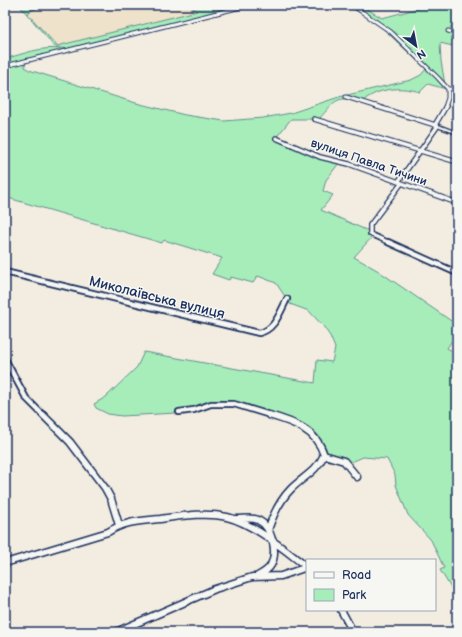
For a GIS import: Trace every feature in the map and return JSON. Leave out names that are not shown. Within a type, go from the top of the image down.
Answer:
[{"type":"street","points":[[5,66],[249,5]]},
{"type":"street","points":[[352,5],[384,27],[431,70],[448,89],[449,95],[436,126],[368,229],[370,234],[457,272]]},
{"type":"street","points":[[448,31],[457,33]]},
{"type":"street","points":[[448,89],[457,90]]},
{"type":"street","points":[[346,97],[457,133]]},
{"type":"street","points":[[314,119],[457,162]]},
{"type":"street","name":"вулиця Павла Тичини","points":[[276,138],[320,157],[349,164],[457,203]]},
{"type":"street","name":"Миколаївська вулиця","points":[[5,272],[259,333],[266,332],[272,327],[287,299]]},
{"type":"street","points":[[5,359],[26,398],[70,442],[104,488],[111,499],[119,525]]},
{"type":"street","points":[[179,412],[194,410],[211,404],[234,404],[243,406],[299,424],[313,435],[322,448],[324,455],[319,465],[290,490],[271,519],[268,530],[273,550],[271,565],[267,570],[256,577]]},
{"type":"street","points":[[324,455],[343,459],[349,464],[358,477]]},
{"type":"street","points":[[5,563],[108,532],[119,525],[193,515],[233,519],[254,519],[260,521],[268,530]]},
{"type":"street","points":[[233,519],[270,540],[306,566]]},
{"type":"street","points":[[116,632],[215,589],[238,581],[256,577],[281,576],[306,567]]},
{"type":"street","points":[[342,611],[353,632]]},
{"type":"shaded area","points":[[43,5],[189,5],[198,11],[57,46],[27,12]]},
{"type":"green space","points":[[19,5],[43,5],[27,13],[57,46],[197,11],[189,5],[244,5],[70,49],[58,48],[51,44]]},
{"type":"green space","points":[[251,5],[29,61],[25,64],[25,67],[29,70],[136,103],[185,115],[224,121],[263,118],[291,113],[339,97],[411,80],[421,75],[426,69],[377,23],[430,70],[446,89],[428,84],[420,92],[405,89],[390,89],[376,93],[363,101],[342,99],[333,103],[319,119],[291,119],[275,139],[339,163],[326,180],[323,191],[333,195],[321,210],[366,230],[368,229],[368,232],[372,237],[354,257],[377,270],[457,325],[457,333],[447,348],[457,354],[457,591],[454,593],[440,570],[444,568],[431,540],[408,515],[396,485],[395,475],[387,459],[363,457],[349,463],[341,457],[322,451],[312,435],[293,423],[264,416],[234,405],[208,406],[194,412],[122,416],[108,414],[96,408],[94,404],[106,397],[137,367],[144,352],[315,383],[317,360],[332,362],[335,348],[330,336],[323,326],[309,311],[290,304],[276,283],[258,276],[253,283],[231,277],[229,280],[212,274],[222,258],[164,240],[162,243],[5,197],[5,59],[40,50],[54,48],[61,50]]},
{"type":"green space","points":[[346,5],[351,5],[371,19]]},
{"type":"green space","points":[[353,5],[360,5],[382,18],[431,5],[457,5],[457,21],[450,27],[457,29],[457,47],[440,43],[445,85],[402,41],[366,13]]}]
